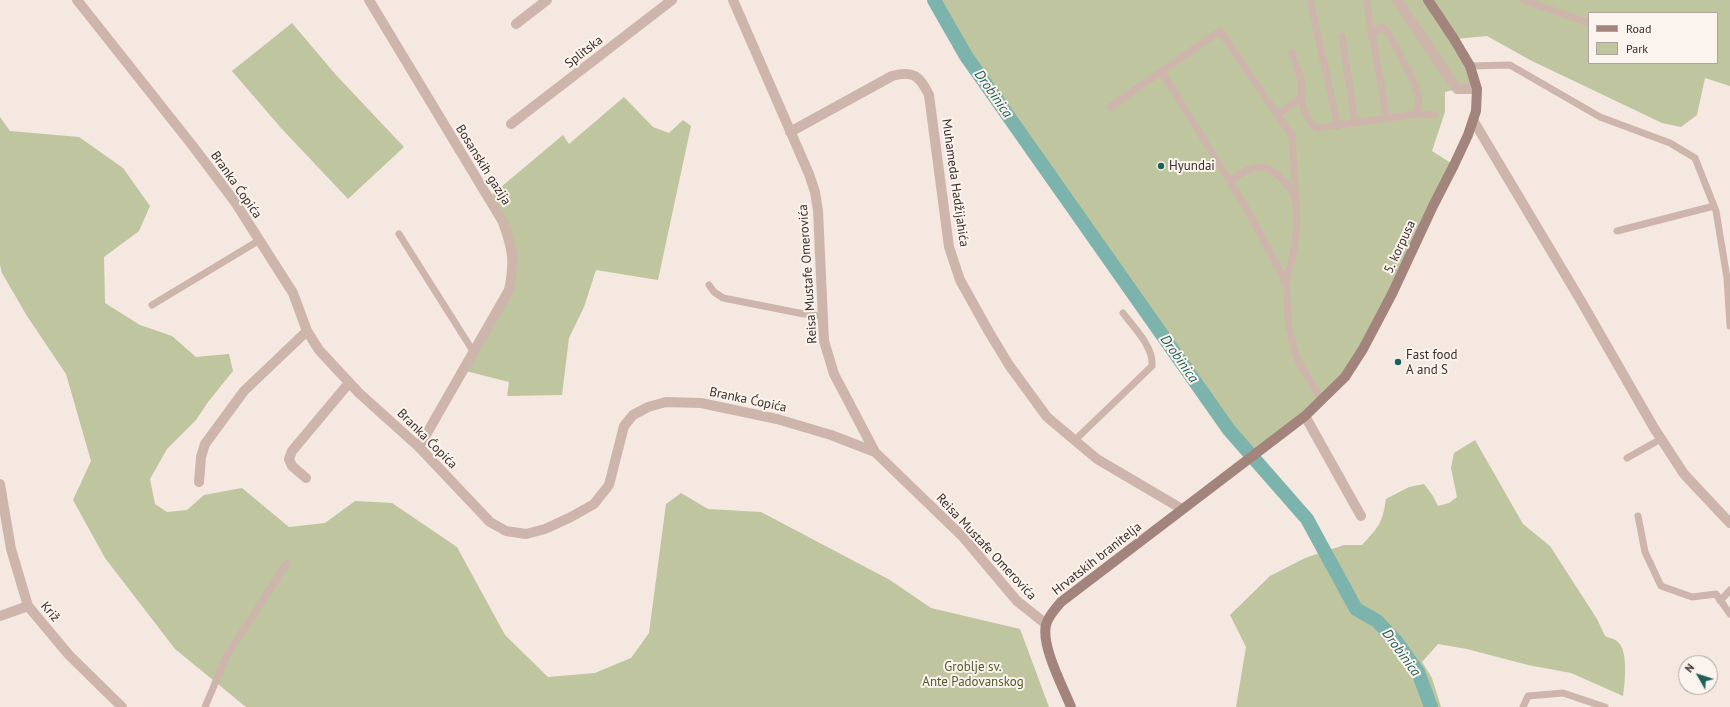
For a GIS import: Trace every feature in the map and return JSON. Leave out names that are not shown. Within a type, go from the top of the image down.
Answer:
[{"type":"street","name":"Branka Ćopića","points":[[77,0],[192,145],[235,202],[258,241],[292,293],[307,332],[320,350],[349,382],[419,447],[490,522],[506,531],[526,534],[545,529],[594,504],[609,485],[624,426],[633,415],[648,407],[666,402],[702,403],[777,419],[831,435],[874,452]]},
{"type":"street","name":"Bosanskih gazija","points":[[369,0],[503,222],[514,267],[509,290],[472,351],[419,447]]},
{"type":"street","points":[[516,24],[547,0]]},
{"type":"street","name":"Splitska","points":[[511,124],[672,0]]},
{"type":"street","name":"Reisa Mustafe Omerovića","points":[[733,0],[809,174],[815,192],[818,211],[824,341],[834,374],[874,452],[963,537],[1017,601],[1046,624]]},
{"type":"street","points":[[1397,0],[1457,89],[1477,89]]},
{"type":"street","name":"5. korpusa","points":[[1240,467],[1305,416],[1345,377],[1369,338],[1454,165],[1473,120],[1476,111],[1477,89],[1470,66],[1428,0]]},
{"type":"street","name":"Muhameda Hadžijahića","points":[[790,132],[892,76],[904,73],[914,74],[920,79],[929,95],[949,247],[960,280],[989,332],[1025,388],[1047,417],[1097,459],[1182,509]]},
{"type":"street","points":[[1473,120],[1661,439],[1684,474],[1730,523]]},
{"type":"street","points":[[199,482],[201,457],[205,444],[244,391],[307,332]]},
{"type":"street","points":[[306,478],[292,466],[289,459],[292,451],[349,382]]},
{"type":"street","points":[[1305,416],[1361,516]]},
{"type":"street","name":"Hrvatskih branitelja","points":[[1046,624],[1053,612],[1062,602],[1182,509],[1240,467]]},
{"type":"street","name":"Križ","points":[[0,484],[11,549],[28,606],[69,655],[122,707]]},
{"type":"street","points":[[0,616],[28,606]]},
{"type":"street","points":[[1046,624],[1048,648],[1071,707]]},
{"type":"lane","points":[[1310,0],[1338,126]]},
{"type":"lane","points":[[1366,0],[1371,36],[1387,119]]},
{"type":"lane","points":[[1523,0],[1588,23]]},
{"type":"lane","points":[[1371,36],[1376,30],[1382,27],[1388,32],[1413,80],[1419,96],[1417,114]]},
{"type":"lane","points":[[1110,107],[1220,31],[1292,136],[1297,223],[1294,250],[1286,283],[1288,330],[1297,359],[1322,401]]},
{"type":"lane","points":[[1342,36],[1355,122]]},
{"type":"lane","points":[[1292,52],[1303,88],[1301,97],[1310,124],[1317,128],[1417,114],[1435,115]]},
{"type":"lane","points":[[1470,66],[1510,65],[1600,117],[1670,143],[1695,158],[1714,206],[1727,278],[1730,326]]},
{"type":"lane","points":[[1162,72],[1230,182],[1286,283]]},
{"type":"lane","points":[[1278,115],[1301,97]]},
{"type":"lane","points":[[1230,182],[1244,170],[1255,166],[1276,172],[1295,195]]},
{"type":"lane","points":[[1617,231],[1714,206]]},
{"type":"lane","points":[[399,234],[472,351]]},
{"type":"lane","points":[[152,305],[258,241]]},
{"type":"lane","points":[[709,285],[714,292],[723,298],[804,314],[823,316]]},
{"type":"lane","points":[[1074,441],[1152,366],[1153,357],[1150,350],[1123,313]]},
{"type":"lane","points":[[1627,458],[1661,439]]},
{"type":"lane","points":[[1638,516],[1644,552],[1661,586],[1692,597],[1716,594],[1730,614]]},
{"type":"lane","points":[[205,707],[227,656],[287,563]]},
{"type":"lane","points":[[1720,601],[1730,590]]},
{"type":"lane","points":[[1523,707],[1528,696],[1563,693],[1605,707]]},
{"type":"green space","points":[[934,0],[1730,0],[1730,86],[1705,78],[1697,115],[1681,127],[1662,123],[1532,61],[1487,36],[1455,39],[1477,89],[1457,89],[1445,92],[1445,112],[1432,151],[1454,165],[1345,377],[1259,452],[1257,460],[1229,430],[966,56]]},
{"type":"green space","points":[[292,23],[336,75],[404,147],[348,199],[281,128],[232,71]]},
{"type":"green space","points":[[624,97],[653,127],[669,133],[683,120],[691,126],[658,280],[596,270],[584,307],[569,338],[562,395],[507,396],[509,382],[462,370],[509,290],[511,248],[488,198],[563,135],[569,144]]},
{"type":"green space","name":"Groblje sv. Ante Padovanskog","points":[[0,117],[10,131],[79,137],[123,168],[150,206],[139,231],[104,257],[105,303],[140,325],[172,336],[196,357],[229,354],[233,371],[208,402],[196,420],[167,449],[150,479],[155,504],[167,512],[187,510],[204,495],[242,488],[289,527],[325,523],[355,501],[392,503],[457,547],[505,635],[548,677],[595,673],[631,658],[649,633],[666,504],[681,493],[708,509],[761,512],[890,580],[931,608],[1020,629],[1049,707],[246,707],[175,649],[105,558],[73,500],[91,461],[66,374],[27,316],[2,273],[0,265]]},
{"type":"green space","points":[[1475,440],[1523,524],[1550,546],[1597,619],[1605,636],[1616,640],[1622,648],[1625,661],[1623,696],[1571,673],[1528,665],[1467,649],[1438,644],[1422,662],[1432,678],[1441,707],[1236,707],[1246,647],[1230,615],[1270,576],[1305,558],[1344,545],[1362,545],[1379,525],[1386,499],[1409,487],[1424,484],[1438,506],[1449,503],[1457,497],[1451,468],[1454,453]]},
{"type":"waterway","name":"Drobinica","points":[[934,0],[966,56],[1229,430],[1307,519],[1356,609],[1377,621],[1396,641],[1418,672],[1431,707]]},
{"type":"place","name":"Hyundai","points":[[1161,166]]},
{"type":"place","name":"Fast food A and S","points":[[1398,362]]}]
